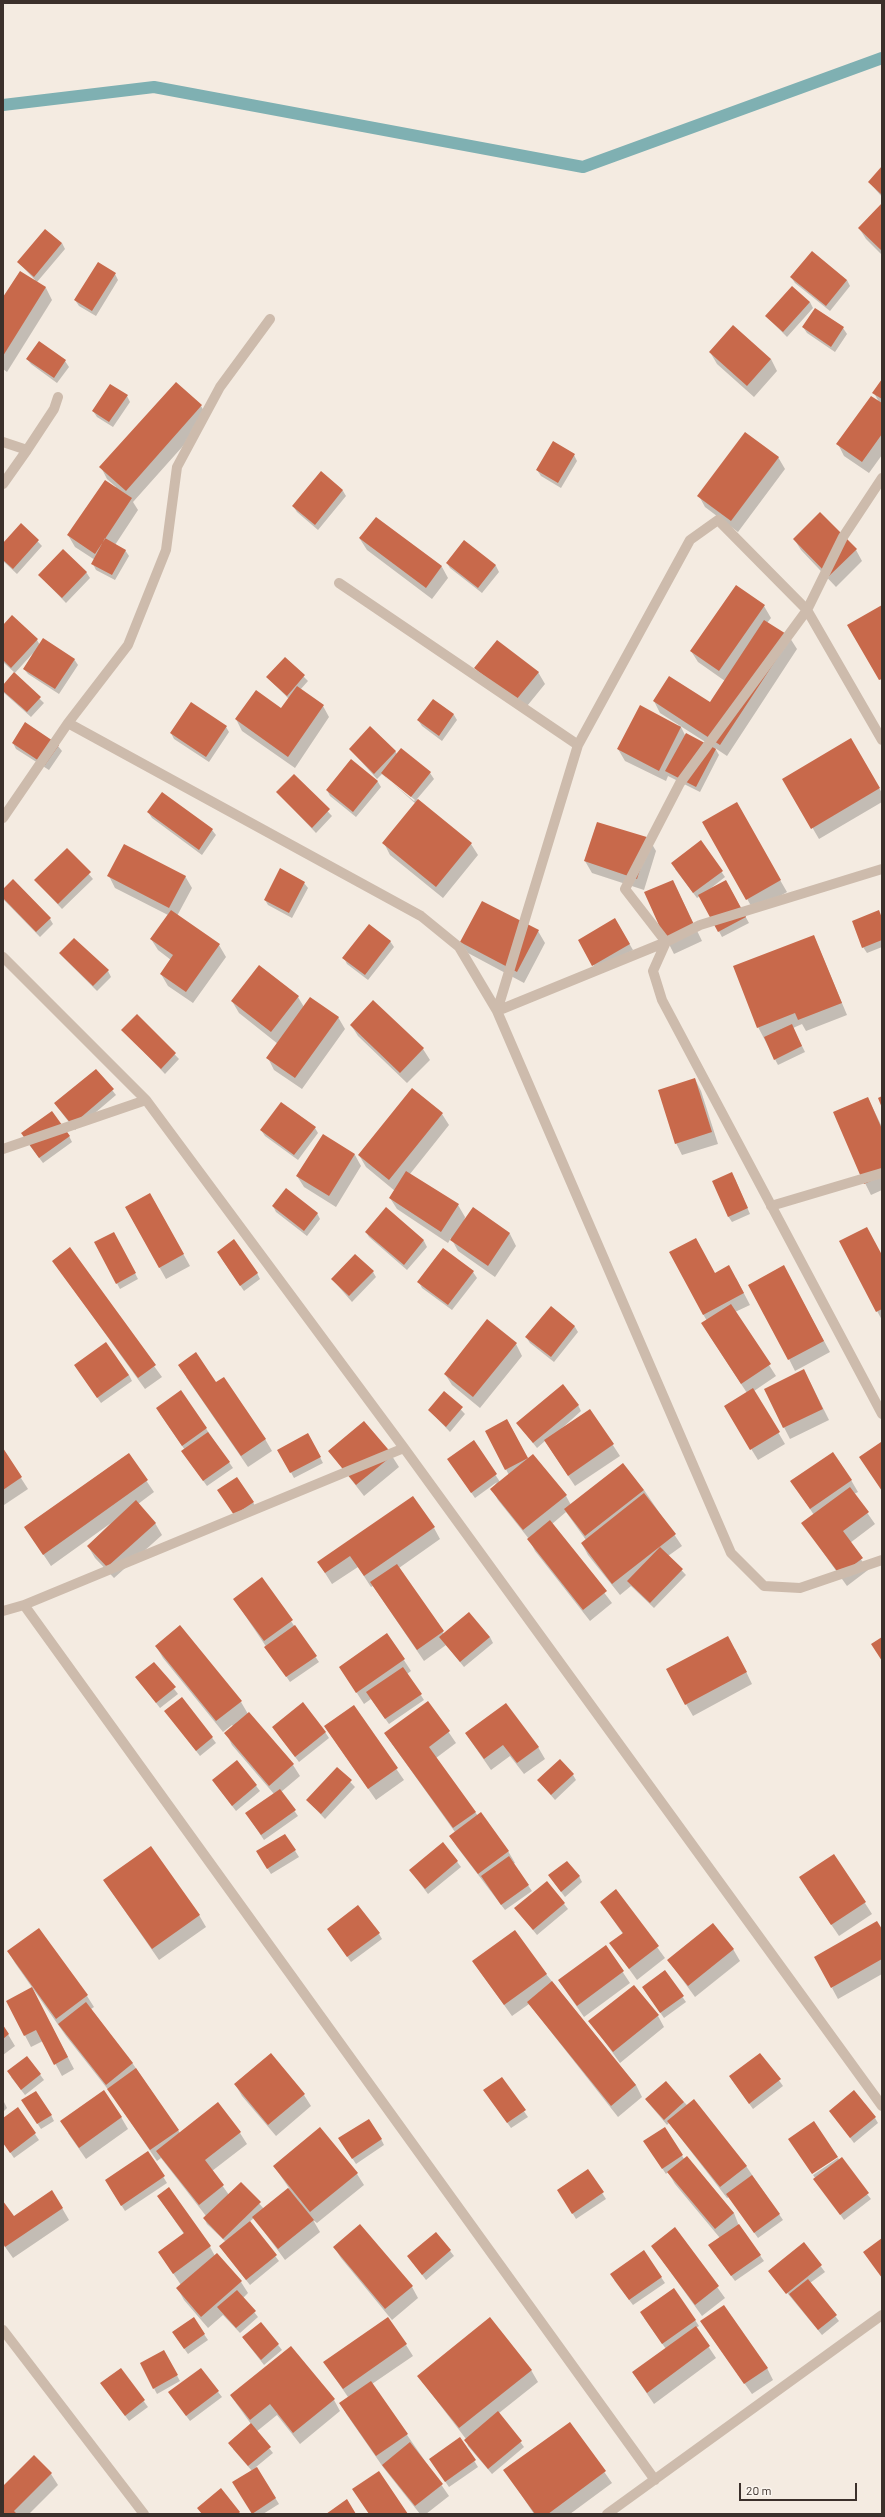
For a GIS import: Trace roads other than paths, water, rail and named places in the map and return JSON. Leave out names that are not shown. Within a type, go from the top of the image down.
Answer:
[{"type":"street","points":[[3,818],[68,723],[128,645],[166,550],[177,467],[220,387],[270,319]]},
{"type":"street","points":[[3,484],[54,409],[58,397]]},
{"type":"street","points":[[3,442],[27,450]]},
{"type":"street","points":[[666,942],[625,889],[680,783],[808,610],[842,537],[882,478]]},
{"type":"street","points":[[497,1011],[578,745],[690,540],[718,520],[808,610],[882,740]]},
{"type":"street","points":[[339,583],[578,745]]},
{"type":"street","points":[[68,723],[421,916],[459,947],[497,1011],[731,1553],[764,1586],[800,1588],[882,1560]]},
{"type":"street","points":[[497,1011],[666,942],[700,925],[882,869]]},
{"type":"street","points":[[666,942],[653,971],[662,1000],[882,1414]]},
{"type":"street","points":[[3,957],[146,1100],[404,1448],[882,2106]]},
{"type":"street","points":[[3,1149],[146,1100]]},
{"type":"street","points":[[771,1206],[882,1173]]},
{"type":"street","points":[[3,1611],[24,1605],[404,1448]]},
{"type":"street","points":[[24,1605],[655,2480]]},
{"type":"street","points":[[607,2514],[882,2315]]},
{"type":"street","points":[[3,2330],[144,2514]]},
{"type":"waterway","points":[[3,105],[154,87],[583,167],[882,58]]}]
